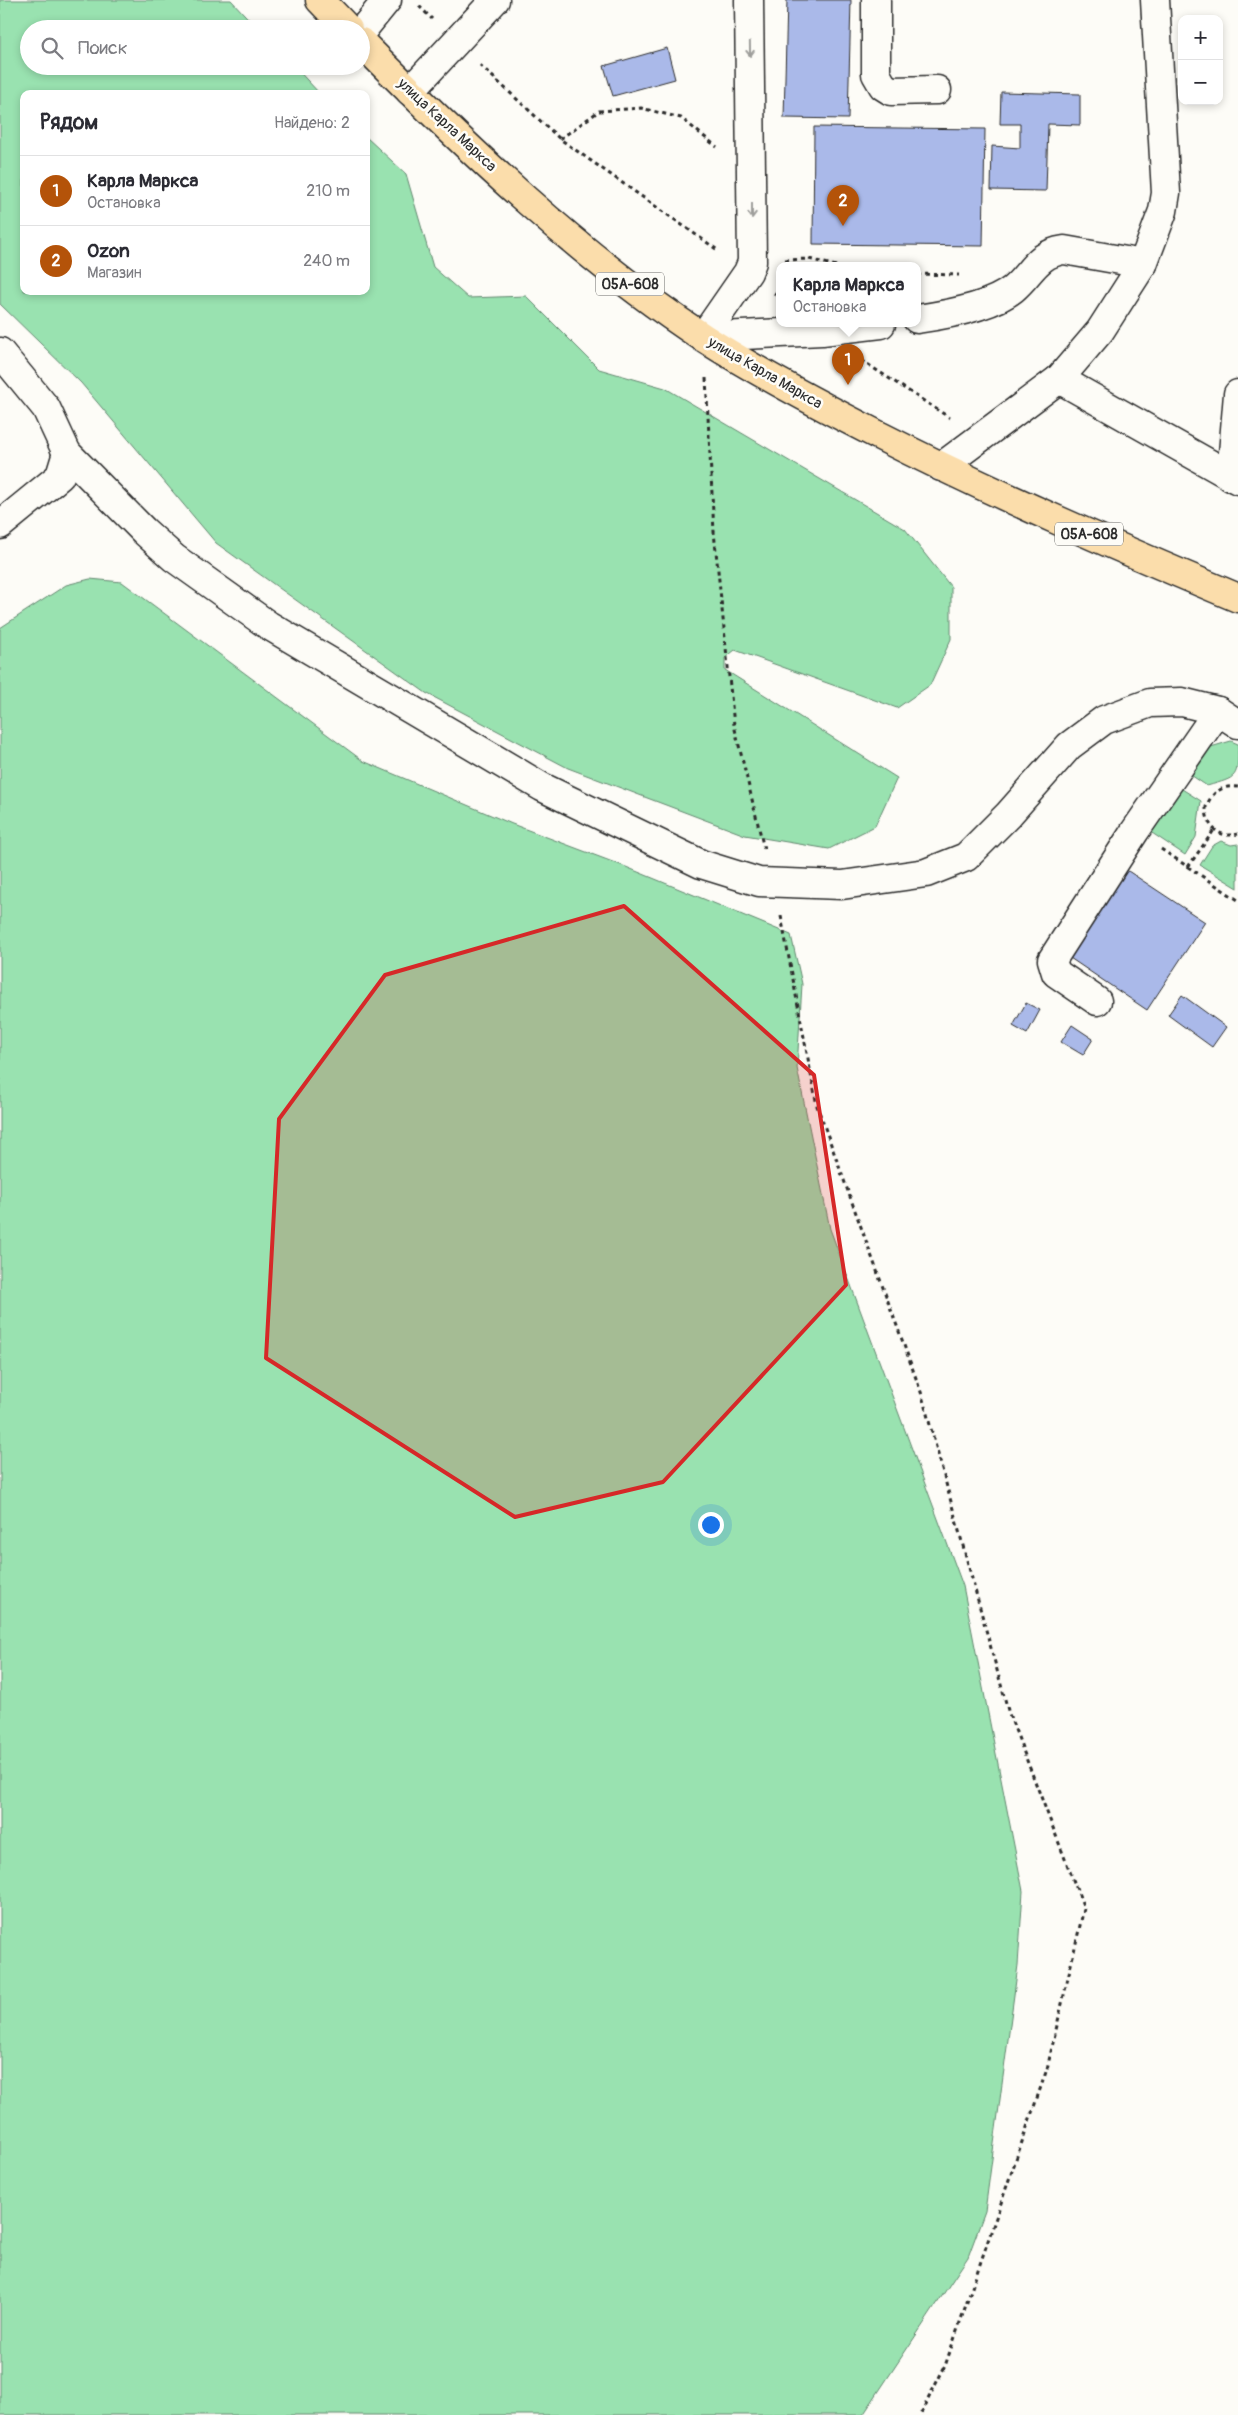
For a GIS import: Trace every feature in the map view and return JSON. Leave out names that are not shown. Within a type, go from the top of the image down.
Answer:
[{"type":"highway","points":[[320,0],[339,20]]},
{"type":"highway","name":"улица Карла Маркса","points":[[370,51],[513,188],[620,277],[703,337],[800,396],[941,467],[1238,598]]},
{"type":"street","points":[[370,21],[387,0]]},
{"type":"street","points":[[410,91],[456,44],[495,0]]},
{"type":"street","points":[[703,337],[748,272],[752,262],[749,0]]},
{"type":"street","points":[[876,0],[876,74],[883,86],[891,91],[936,90]]},
{"type":"street","points":[[941,467],[1059,379],[1100,331],[1143,264],[1163,210],[1166,193],[1155,0]]},
{"type":"street","points":[[921,318],[992,301],[1013,289],[1041,258],[1056,251],[1064,250],[1143,264]]},
{"type":"street","points":[[703,337],[822,331],[856,327]]},
{"type":"street","points":[[0,352],[46,408],[67,453],[144,531],[174,558],[268,625],[542,787],[701,864],[759,882],[842,885],[926,873],[966,857],[1008,815],[1069,746],[1104,720],[1150,703],[1182,702],[1228,718],[1135,831],[1052,960],[1056,973],[1097,1001]]},
{"type":"street","points":[[1059,379],[1235,466],[1238,394]]},
{"type":"street","points":[[0,525],[60,476],[67,453]]},
{"type":"path","points":[[413,0],[456,44],[560,139],[748,272],[776,295]]},
{"type":"path","points":[[560,139],[599,111],[641,108],[681,118],[708,138],[752,184]]},
{"type":"path","points":[[810,259],[821,262]]},
{"type":"path","points":[[822,331],[871,367],[982,438]]},
{"type":"path","points":[[703,337],[714,532],[734,725],[773,883],[817,1106],[921,1392],[1009,1714],[1084,1908],[1047,2069],[945,2366],[920,2415]]},
{"type":"path","points":[[1238,788],[1222,788],[1209,798],[1206,815],[1214,830],[1228,836],[1238,834]]},
{"type":"path","points":[[1188,867],[1214,830]]},
{"type":"path","points":[[1135,831],[1238,900]]},
{"type":"highlighted area","points":[[624,906],[814,1075],[846,1285],[663,1482],[515,1517],[266,1358],[279,1119],[385,975]]},
{"type":"green space","points":[[0,0],[231,0],[250,20],[20,20],[20,75],[302,75],[316,90],[20,90],[20,295],[370,295],[370,141],[406,174],[433,267],[468,298],[526,296],[599,369],[665,388],[905,529],[951,587],[951,639],[930,685],[897,708],[735,650],[725,658],[725,670],[897,778],[875,826],[829,849],[745,835],[568,768],[426,693],[216,543],[81,383],[0,304]]},
{"type":"green space","points":[[90,579],[122,582],[363,761],[512,824],[626,867],[791,935],[802,984],[797,1068],[830,1229],[963,1586],[1023,1891],[1018,1965],[985,2211],[968,2257],[863,2415],[0,2415],[0,628],[66,585]]},
{"type":"green space","points":[[1231,741],[1238,744],[1238,764],[1234,775],[1230,778],[1207,786],[1185,771],[1204,749]]},
{"type":"green space","points":[[1174,784],[1201,801],[1196,837],[1185,855],[1146,829]]},
{"type":"green space","points":[[1221,841],[1231,845],[1238,844],[1238,888],[1200,865],[1212,846]]},
{"type":"building","points":[[787,0],[851,0],[848,119],[784,118]]},
{"type":"building","points":[[667,48],[675,79],[613,96],[604,66]]},
{"type":"building","points":[[1001,92],[1080,94],[1080,125],[1048,124],[1046,191],[991,190],[992,146],[1020,148],[1020,124],[1000,124]]},
{"type":"building","points":[[814,127],[985,129],[983,246],[813,244]]},
{"type":"building","points":[[1125,869],[1205,922],[1147,1010],[1067,956]]},
{"type":"building","points":[[1182,995],[1226,1027],[1212,1047],[1168,1015]]},
{"type":"building","points":[[1026,1003],[1040,1010],[1027,1034],[1013,1026]]},
{"type":"building","points":[[1072,1025],[1093,1039],[1083,1055],[1061,1042]]},
{"type":"place","name":"Ozon","points":[[843,226]]},
{"type":"place","name":"Карла Маркса","points":[[848,385]]}]
